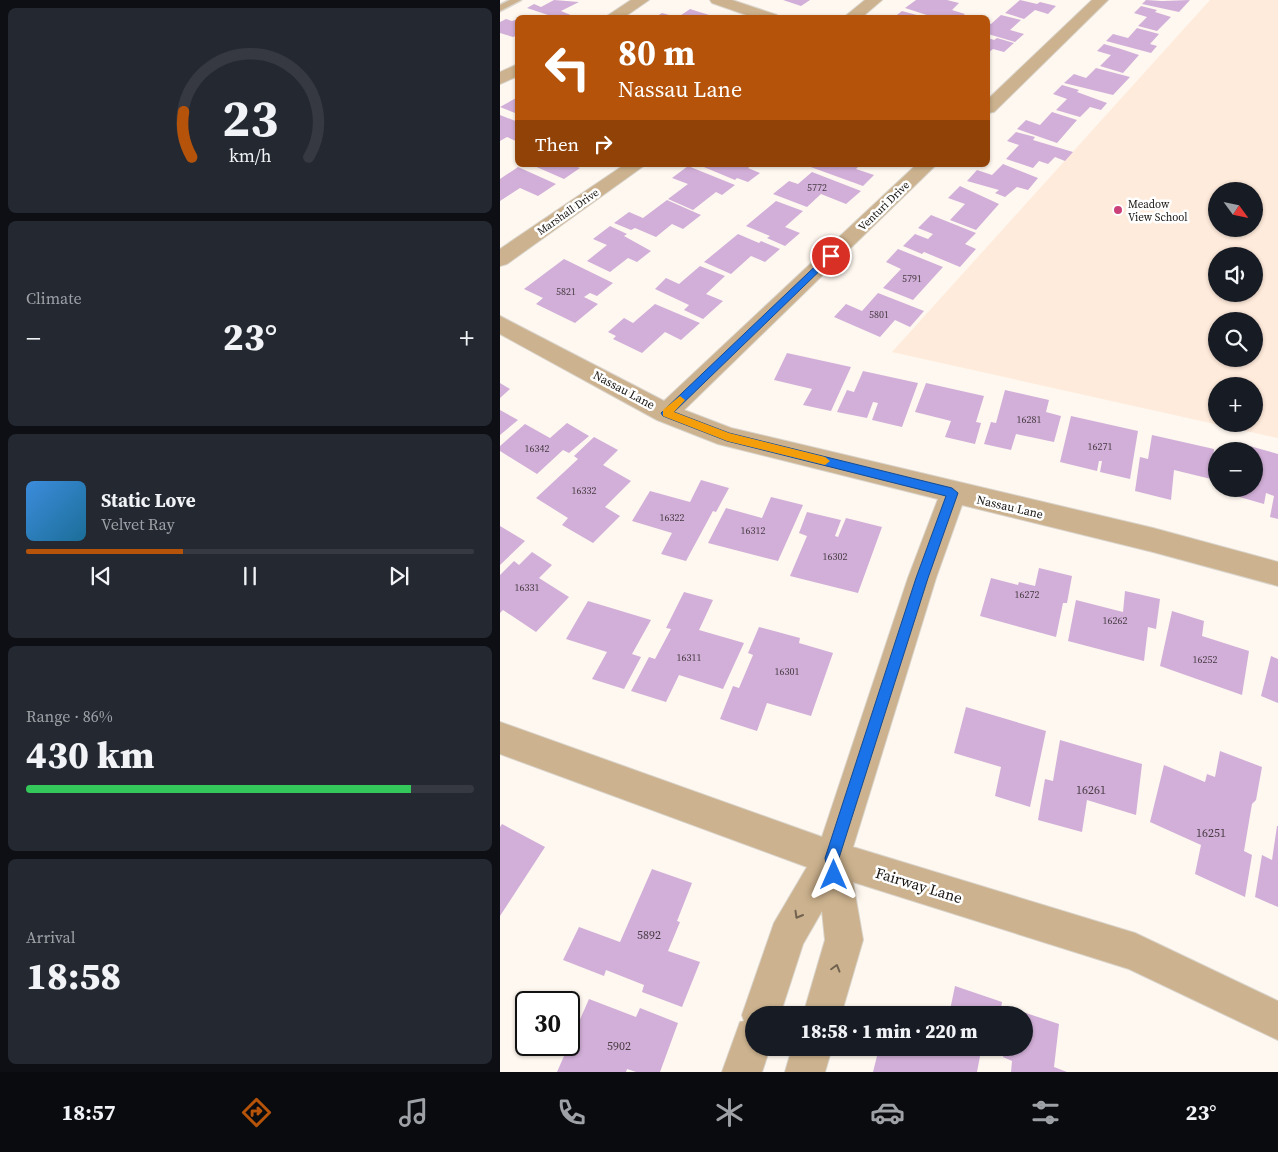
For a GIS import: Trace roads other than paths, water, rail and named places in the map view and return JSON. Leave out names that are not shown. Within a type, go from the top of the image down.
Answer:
[{"type":"street","points":[[616,15],[642,0]]},
{"type":"street","points":[[717,0],[763,15]]},
{"type":"street","points":[[854,15],[875,0]]},
{"type":"street","points":[[990,106],[1101,0]]},
{"type":"street","points":[[500,79],[515,71]]},
{"type":"street","name":"Marshall Drive","points":[[500,259],[633,167]]},
{"type":"street","name":"Venturi Drive","points":[[666,413],[926,167]]},
{"type":"street","name":"Nassau Lane","points":[[500,324],[666,413],[727,437],[1172,545],[1278,574]]},
{"type":"street","points":[[764,1006],[787,936],[832,858],[922,578],[952,493]]},
{"type":"street","name":"Fairway Lane","points":[[500,738],[832,858],[1135,952],[1278,1021]]},
{"type":"street","points":[[825,1006],[844,940],[832,858]]},
{"type":"street","points":[[742,1072],[747,1056]]},
{"type":"street","points":[[805,1072],[810,1056]]},
{"type":"lane","points":[[500,8],[517,0]]},
{"type":"place","name":"Meadow View School","points":[[1118,210]]}]
